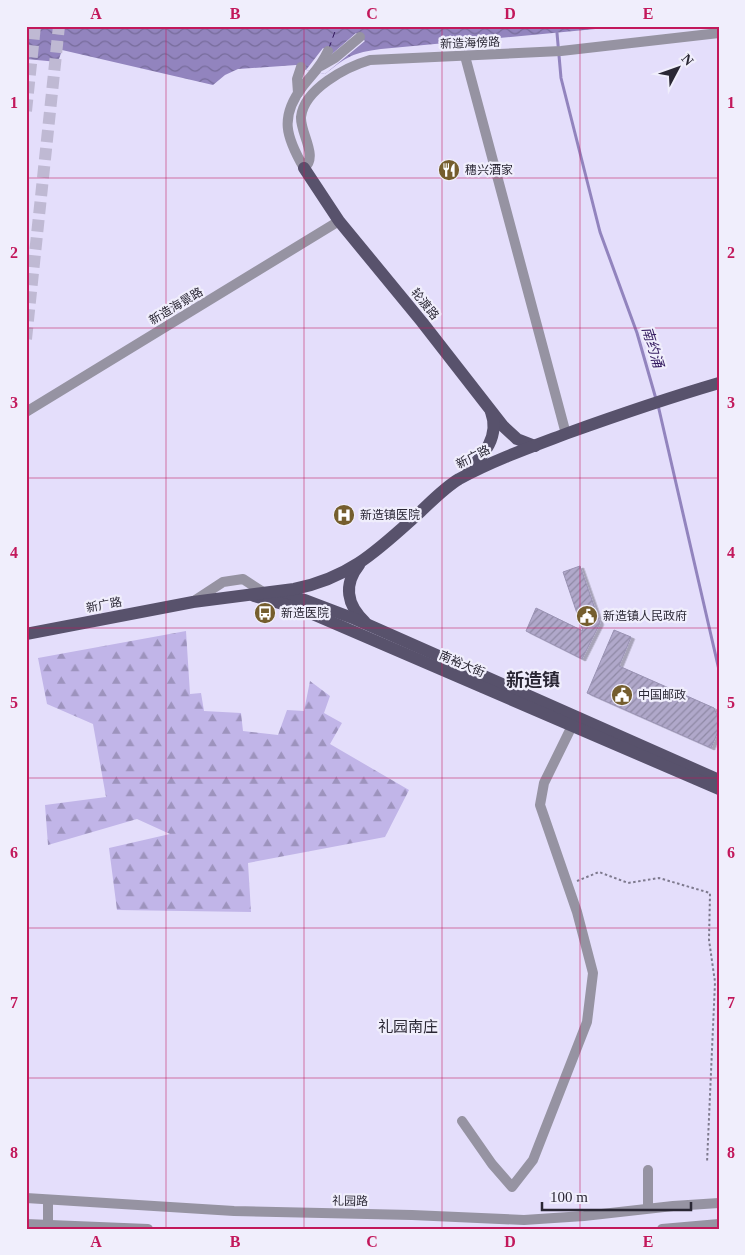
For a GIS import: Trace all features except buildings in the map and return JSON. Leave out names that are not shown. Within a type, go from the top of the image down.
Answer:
[{"type":"main road","name":"轮渡路","points":[[304,168],[339,221],[513,436],[524,443],[535,446]]},
{"type":"main road","name":"新广路","points":[[26,634],[193,602],[308,586],[336,576],[349,570],[387,542],[460,479],[501,459],[566,434],[645,405],[719,383]]},
{"type":"main road","points":[[460,479],[484,454],[491,442],[493,421],[486,403]]},
{"type":"main road","points":[[362,561],[353,573],[349,588],[353,607],[368,625]]},
{"type":"main road","name":"南裕大街","points":[[264,592],[292,595],[368,625],[719,780]]},
{"type":"main road","name":"南裕大街","points":[[246,594],[316,615],[719,789]]},
{"type":"street","name":"新造海傍路","points":[[304,168],[309,164],[310,158],[302,123],[303,110],[318,89],[338,74],[370,60],[561,51],[719,33]]},
{"type":"street","points":[[321,66],[336,58],[360,37]]},
{"type":"street","points":[[304,168],[291,144],[287,129],[290,109],[298,93],[321,66],[328,51]]},
{"type":"street","points":[[465,56],[566,434]]},
{"type":"street","points":[[298,93],[297,79],[300,67]]},
{"type":"street","name":"新造海景路","points":[[26,412],[339,221]]},
{"type":"street","points":[[193,602],[223,582],[243,579],[264,592]]},
{"type":"street","points":[[462,1121],[492,1164],[512,1186],[533,1160],[588,1022],[593,973],[577,912],[540,805],[544,784],[572,726]]},
{"type":"street","points":[[648,1170],[648,1208]]},
{"type":"street","name":"礼园路","points":[[26,1198],[234,1211],[412,1215],[524,1220],[719,1203]]},
{"type":"street","points":[[48,1200],[48,1226]]},
{"type":"street","points":[[26,1224],[148,1229]]},
{"type":"street","points":[[662,1229],[719,1224]]},
{"type":"path","points":[[568,885],[599,872],[628,883],[659,878],[710,893],[709,940],[715,982],[707,1163]]},
{"type":"green space","points":[[186,631],[190,694],[201,693],[204,711],[241,713],[243,731],[278,735],[287,710],[304,711],[310,681],[330,696],[324,713],[342,723],[330,744],[409,790],[385,837],[248,863],[251,912],[117,910],[109,848],[170,834],[137,819],[48,845],[45,805],[106,797],[93,724],[47,704],[38,658]]},
{"type":"water","points":[[26,26],[672,26],[606,28],[381,49],[351,56],[325,74],[306,70],[296,65],[238,69],[225,75],[213,85],[62,50],[58,62],[26,59]]},
{"type":"pier","points":[[356,33],[365,41],[325,74],[306,70],[323,48],[332,54]]},
{"type":"waterway","name":"南约涌","points":[[557,33],[561,78],[600,232],[637,333],[656,399]]},
{"type":"waterway","name":"南约涌","points":[[658,405],[719,670]]},
{"type":"ferry route","points":[[329,48],[337,26]]},
{"type":"tunnel","points":[[26,111],[35,26]]},
{"type":"tunnel","points":[[26,339],[59,26]]},
{"type":"place","name":"穗兴酒家","points":[[449,170]]},
{"type":"place","name":"新造镇医院","points":[[344,515]]},
{"type":"place","name":"新造医院","points":[[265,613]]},
{"type":"place","name":"新造镇人民政府","points":[[587,616]]},
{"type":"place","name":"中国邮政","points":[[622,695]]},
{"type":"district","name":"新造镇","points":[[533,680]]},
{"type":"district","name":"礼园南庄","points":[[408,1027]]}]
